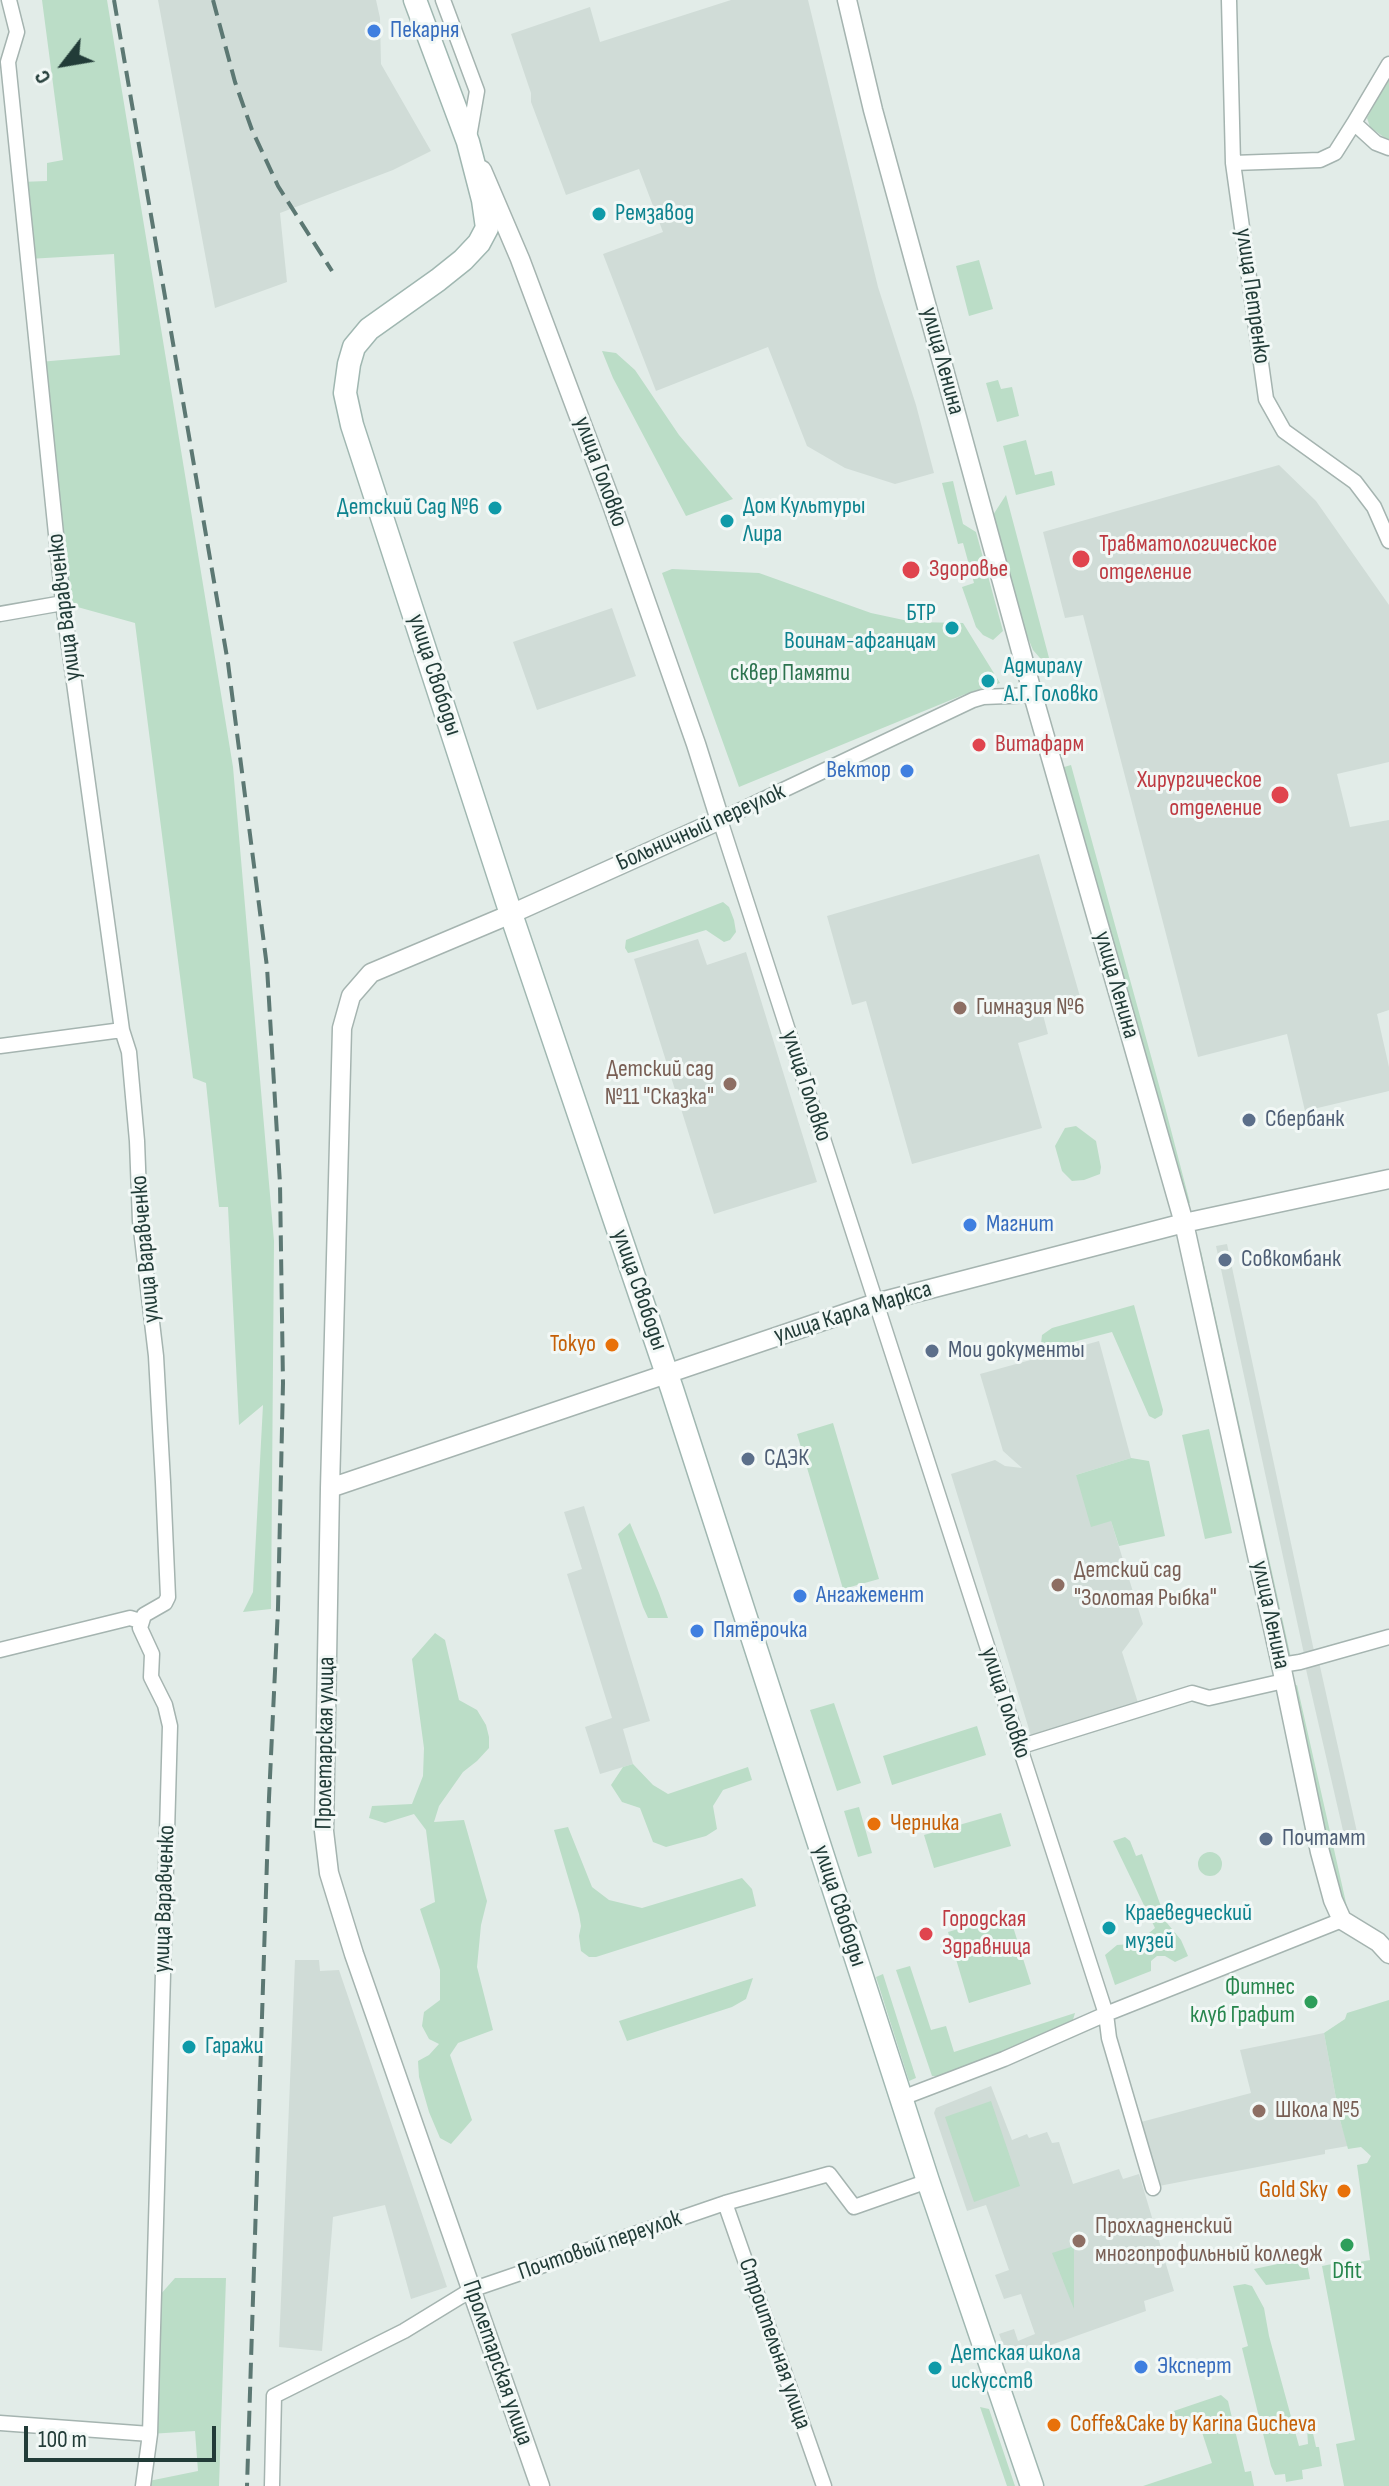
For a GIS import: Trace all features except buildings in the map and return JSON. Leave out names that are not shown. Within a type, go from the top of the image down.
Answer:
[{"type":"main road","name":"улица Головко","points":[[415,0],[468,142]]},
{"type":"main road","name":"улица Свободы","points":[[468,142],[487,228],[479,243],[455,267],[369,329],[354,347],[345,393],[352,425],[511,914],[667,1373],[928,2181],[1032,2486]]},
{"type":"street","name":"улица Варавченко","points":[[9,0],[17,32],[8,62],[63,603],[122,1030],[129,1052],[140,1221],[156,1356],[168,1597],[165,1603],[144,1615],[140,1621],[143,1637],[152,1654],[151,1677],[165,1705],[170,1726],[150,2434],[143,2486]]},
{"type":"street","points":[[443,0],[477,91],[468,142]]},
{"type":"street","name":"улица Ленина","points":[[847,0],[873,110],[1033,695],[1184,1223],[1320,1852],[1333,1900],[1342,1920]]},
{"type":"street","name":"улица Петренко","points":[[1229,0],[1233,163],[1266,399],[1284,431],[1355,482],[1374,507],[1389,541]]},
{"type":"street","points":[[1233,163],[1320,160],[1335,153],[1389,64]]},
{"type":"street","points":[[1354,123],[1376,143],[1389,148]]},
{"type":"street","name":"улица Головко","points":[[468,142],[520,259],[696,744],[1106,2014],[1109,2038],[1153,2188]]},
{"type":"street","points":[[0,614],[63,603]]},
{"type":"street","name":"Больничный переулок","points":[[371,973],[720,820],[973,700],[1033,695]]},
{"type":"street","name":"Пролетарская улица","points":[[371,973],[351,996],[342,1028],[324,1831],[329,1873],[354,1954],[540,2486]]},
{"type":"street","points":[[0,1046],[122,1030]]},
{"type":"street","name":"улица Карла Маркса","points":[[330,1488],[876,1303],[1184,1223],[1389,1179]]},
{"type":"street","points":[[0,1650],[130,1618],[140,1621]]},
{"type":"street","points":[[1019,1747],[1192,1693],[1209,1698],[1282,1673],[1300,1662],[1389,1637]]},
{"type":"street","points":[[902,2098],[1342,1920],[1350,1928],[1378,1942],[1389,1954]]},
{"type":"street","name":"Почтовый переулок","points":[[272,2486],[274,2396],[404,2331],[471,2290],[725,2203],[829,2174],[854,2207],[928,2181]]},
{"type":"street","name":"Строительная улица","points":[[725,2203],[824,2486]]},
{"type":"street","points":[[0,2423],[150,2434]]},
{"type":"shaded area","points":[[158,0],[376,0],[380,18],[381,64],[431,151],[393,170],[280,213],[287,282],[215,308]]},
{"type":"shaded area","points":[[731,0],[808,0],[878,287],[934,473],[895,484],[845,468],[807,446],[768,347],[656,391],[603,254],[663,232],[639,169],[566,195],[531,102],[531,93],[511,34],[590,7],[600,42]]},
{"type":"shaded area","points":[[1279,465],[1316,501],[1389,605],[1389,762],[1337,774],[1350,827],[1389,820],[1389,1010],[1377,1014],[1389,1067],[1389,1091],[1305,1111],[1287,1034],[1198,1057],[1083,615],[1065,618],[1043,532]]},
{"type":"shaded area","points":[[612,608],[636,676],[537,710],[513,642]]},
{"type":"shaded area","name":"Гимназия №6","points":[[1039,854],[1081,1000],[1042,1011],[1048,1034],[1018,1043],[1042,1128],[912,1164],[866,1001],[852,1005],[827,916]]},
{"type":"shaded area","name":"Детский сад №11 \"Сказка\"","points":[[698,939],[707,965],[746,952],[817,1182],[714,1214],[634,959]]},
{"type":"shaded area","points":[[1227,1244],[1314,1651],[1304,1654],[1216,1246]]},
{"type":"shaded area","name":"Детский сад \"Золотая Рыбка\"","points":[[1099,1341],[1131,1458],[1076,1475],[1111,1521],[1143,1624],[1122,1652],[1139,1706],[1032,1739],[951,1474],[995,1460],[1005,1466],[1022,1468],[1003,1451],[980,1374]]},
{"type":"shaded area","points":[[584,1506],[650,1721],[623,1729],[633,1764],[600,1774],[585,1727],[612,1718],[567,1574],[582,1569],[564,1512]]},
{"type":"shaded area","points":[[1319,1662],[1357,1832],[1344,1835],[1305,1665]]},
{"type":"shaded area","points":[[295,1960],[319,1960],[320,1971],[339,1970],[447,2287],[411,2299],[385,2205],[333,2217],[322,2351],[279,2347]]},
{"type":"shaded area","name":"Школа №5","points":[[1324,2033],[1340,2120],[1348,2146],[1325,2150],[1325,2154],[1159,2186],[1141,2122],[1251,2093],[1240,2050]]},
{"type":"shaded area","name":"Прохладненский многопрофильный колледж","points":[[991,2086],[1012,2140],[1027,2134],[1029,2138],[1047,2132],[1052,2143],[1059,2142],[1073,2184],[1119,2169],[1123,2179],[1139,2174],[1174,2291],[1144,2301],[1146,2311],[1009,2360],[999,2334],[1014,2329],[1018,2341],[1035,2334],[1021,2294],[1004,2299],[995,2275],[1009,2270],[986,2205],[967,2211],[934,2113],[936,2108]]},
{"type":"green space","points":[[42,0],[107,0],[233,767],[274,1241],[271,1609],[243,1612],[253,1592],[263,1405],[239,1425],[228,1207],[219,1207],[206,1083],[193,1078],[135,623],[63,603],[39,362],[120,355],[114,254],[28,259],[20,182],[47,181],[47,163],[63,160]]},
{"type":"green space","points":[[1389,78],[1389,141],[1370,127],[1367,118]]},
{"type":"green space","points":[[979,260],[993,309],[969,316],[956,266]]},
{"type":"green space","points":[[602,351],[616,353],[635,370],[679,435],[733,499],[686,516],[613,378]]},
{"type":"green space","points":[[998,380],[1001,389],[1012,387],[1019,416],[997,422],[986,383]]},
{"type":"green space","points":[[1026,440],[1035,475],[1052,471],[1055,485],[1016,495],[1003,446]]},
{"type":"green space","points":[[953,481],[963,524],[976,532],[1003,631],[993,640],[976,627],[962,587],[974,583],[963,543],[958,544],[942,483]]},
{"type":"green space","points":[[1006,495],[1053,673],[1033,650],[1018,614],[993,515]]},
{"type":"green space","name":"сквер Памяти","points":[[672,569],[759,573],[871,613],[913,622],[963,623],[1000,683],[963,695],[739,787],[662,573]]},
{"type":"green space","points":[[1071,765],[1190,1203],[1179,1205],[1054,770]]},
{"type":"green space","points":[[723,902],[729,907],[734,920],[736,932],[730,940],[724,942],[706,930],[633,952],[628,953],[625,948],[626,940]]},
{"type":"green space","points":[[1076,1126],[1096,1141],[1101,1167],[1100,1174],[1072,1181],[1062,1171],[1055,1146],[1065,1128]]},
{"type":"green space","points":[[1201,1251],[1291,1658],[1280,1660],[1191,1254]]},
{"type":"green space","points":[[1134,1305],[1163,1410],[1162,1415],[1155,1419],[1149,1416],[1112,1332],[1050,1348],[1041,1344],[1042,1335],[1052,1328]]},
{"type":"green space","points":[[833,1423],[879,1579],[843,1589],[797,1434]]},
{"type":"green space","points":[[1209,1429],[1232,1533],[1205,1539],[1182,1435]]},
{"type":"green space","points":[[1131,1458],[1149,1461],[1165,1536],[1119,1546],[1111,1521],[1091,1527],[1076,1475]]},
{"type":"green space","points":[[630,1523],[668,1618],[648,1618],[643,1607],[618,1534]]},
{"type":"green space","points":[[435,1633],[445,1640],[459,1700],[477,1710],[489,1737],[489,1748],[463,1772],[439,1806],[434,1822],[464,1820],[487,1901],[477,1967],[493,2030],[458,2043],[450,2055],[472,2120],[451,2144],[440,2138],[419,2077],[418,2061],[439,2044],[429,2039],[422,2026],[424,2012],[440,2000],[440,1970],[420,1909],[435,1902],[426,1830],[414,1814],[385,1823],[369,1818],[372,1806],[412,1804],[423,1776],[424,1748],[412,1659]]},
{"type":"green space","points":[[1297,1685],[1351,1925],[1344,1919],[1289,1687]]},
{"type":"green space","points":[[834,1703],[861,1783],[837,1791],[810,1710]]},
{"type":"green space","points":[[977,1726],[986,1755],[892,1785],[883,1756]]},
{"type":"green space","points":[[633,1764],[653,1785],[668,1794],[748,1767],[752,1780],[723,1790],[713,1806],[717,1829],[706,1836],[666,1847],[653,1842],[640,1808],[622,1802],[611,1785],[623,1767]]},
{"type":"green space","points":[[859,1807],[872,1853],[858,1857],[844,1811]]},
{"type":"green space","points":[[1001,1813],[1011,1846],[934,1868],[924,1835]]},
{"type":"green space","points":[[568,1827],[592,1887],[609,1900],[642,1908],[742,1878],[752,1889],[756,1906],[589,1957],[581,1951],[579,1914],[554,1830]]},
{"type":"green space","points":[[1125,1837],[1136,1856],[1142,1854],[1167,1923],[1181,1940],[1188,1956],[1175,1962],[1165,1956],[1157,1956],[1151,1961],[1151,1971],[1115,1985],[1105,1955],[1117,1945],[1130,1944],[1143,1938],[1155,1928],[1113,1841]]},
{"type":"green space","points":[[1210,1852],[1219,1855],[1222,1864],[1219,1873],[1210,1876],[1201,1873],[1198,1864],[1201,1855]]},
{"type":"green space","points":[[1009,1914],[1031,1984],[969,2003],[948,1932]]},
{"type":"green space","points":[[910,1966],[931,2030],[946,2026],[954,2052],[1075,2013],[1073,2020],[1017,2048],[940,2076],[932,2076],[896,1970]]},
{"type":"green space","points":[[883,1974],[916,2078],[909,2081],[876,1977]]},
{"type":"green space","points":[[753,1978],[746,1999],[732,2007],[627,2041],[619,2021]]},
{"type":"green space","points":[[1389,2000],[1389,2486],[1344,2486],[1336,2444],[1355,2440],[1322,2266],[1370,2260],[1357,2165],[1367,2163],[1371,2156],[1361,2147],[1348,2149],[1324,2033],[1345,2019],[1347,2013]]},
{"type":"green space","points":[[991,2101],[1020,2186],[974,2202],[945,2117]]},
{"type":"green space","points":[[1074,2246],[1074,2309],[1052,2253]]},
{"type":"green space","points":[[1306,2258],[1310,2279],[1266,2285],[1254,2269]]},
{"type":"green space","points":[[175,2278],[226,2278],[219,2486],[143,2486],[144,2482],[198,2471],[195,2431],[150,2434],[152,2304]]},
{"type":"green space","points":[[1233,2286],[1252,2286],[1264,2308],[1299,2446],[1308,2444],[1307,2428],[1311,2424],[1316,2447],[1319,2447],[1322,2466],[1302,2470],[1303,2479],[1286,2482],[1285,2474],[1275,2475],[1271,2466],[1242,2348],[1248,2346]]},
{"type":"green space","points":[[1221,2395],[1228,2401],[1245,2472],[1251,2471],[1254,2486],[1143,2486],[1212,2463],[1198,2420],[1172,2428],[1168,2413]]},
{"type":"green space","points":[[980,2407],[989,2409],[1015,2486],[1007,2486]]},
{"type":"railway","points":[[114,0],[228,663],[267,967],[280,1184],[283,1383],[278,1608],[247,2486]]},
{"type":"railway","points":[[213,0],[235,82],[252,130],[278,186],[332,271]]},
{"type":"place","name":"Пекарня","points":[[374,31]]},
{"type":"place","name":"Ремзавод","points":[[599,214]]},
{"type":"place","name":"Детский Сад №6","points":[[495,508]]},
{"type":"place","name":"Дом Культуры Лира","points":[[727,521]]},
{"type":"place","name":"Травматологическое отделение","points":[[1081,559]]},
{"type":"place","name":"Здоровье","points":[[911,570]]},
{"type":"place","name":"БТР Воинам-афганцам","points":[[952,628]]},
{"type":"place","name":"Адмиралу А.Г. Головко","points":[[988,681]]},
{"type":"place","name":"Витафарм","points":[[979,745]]},
{"type":"place","name":"Вектор","points":[[907,771]]},
{"type":"place","name":"Хирургическое отделение","points":[[1280,795]]},
{"type":"place","name":"Гимназия №6","points":[[960,1008]]},
{"type":"place","name":"Детский сад №11 \"Сказка\"","points":[[730,1084]]},
{"type":"place","name":"Сбербанк","points":[[1249,1120]]},
{"type":"place","name":"Магнит","points":[[970,1225]]},
{"type":"place","name":"Совкомбанк","points":[[1225,1260]]},
{"type":"place","name":"Tokyo","points":[[612,1345]]},
{"type":"place","name":"Мои документы","points":[[932,1351]]},
{"type":"place","name":"СДЭК","points":[[748,1459]]},
{"type":"place","name":"Детский сад \"Золотая Рыбка\"","points":[[1058,1585]]},
{"type":"place","name":"Ангажемент","points":[[800,1596]]},
{"type":"place","name":"Пятёрочка","points":[[697,1631]]},
{"type":"place","name":"Черника","points":[[874,1824]]},
{"type":"place","name":"Почтамт","points":[[1266,1839]]},
{"type":"place","name":"Краеведческий музей","points":[[1109,1928]]},
{"type":"place","name":"Городская Здравница","points":[[926,1934]]},
{"type":"place","name":"Фитнес клуб Графит","points":[[1311,2002]]},
{"type":"place","name":"Гаражи","points":[[189,2047]]},
{"type":"place","name":"Школа №5","points":[[1259,2111]]},
{"type":"place","name":"Gold Sky","points":[[1344,2191]]},
{"type":"place","name":"Прохладненский многопрофильный колледж","points":[[1079,2241]]},
{"type":"place","name":"Dfit","points":[[1347,2245]]},
{"type":"place","name":"Эксперт","points":[[1141,2367]]},
{"type":"place","name":"Детская школа искусств","points":[[935,2368]]},
{"type":"place","name":"Coffe&Cake by Karina Gucheva","points":[[1054,2425]]}]
